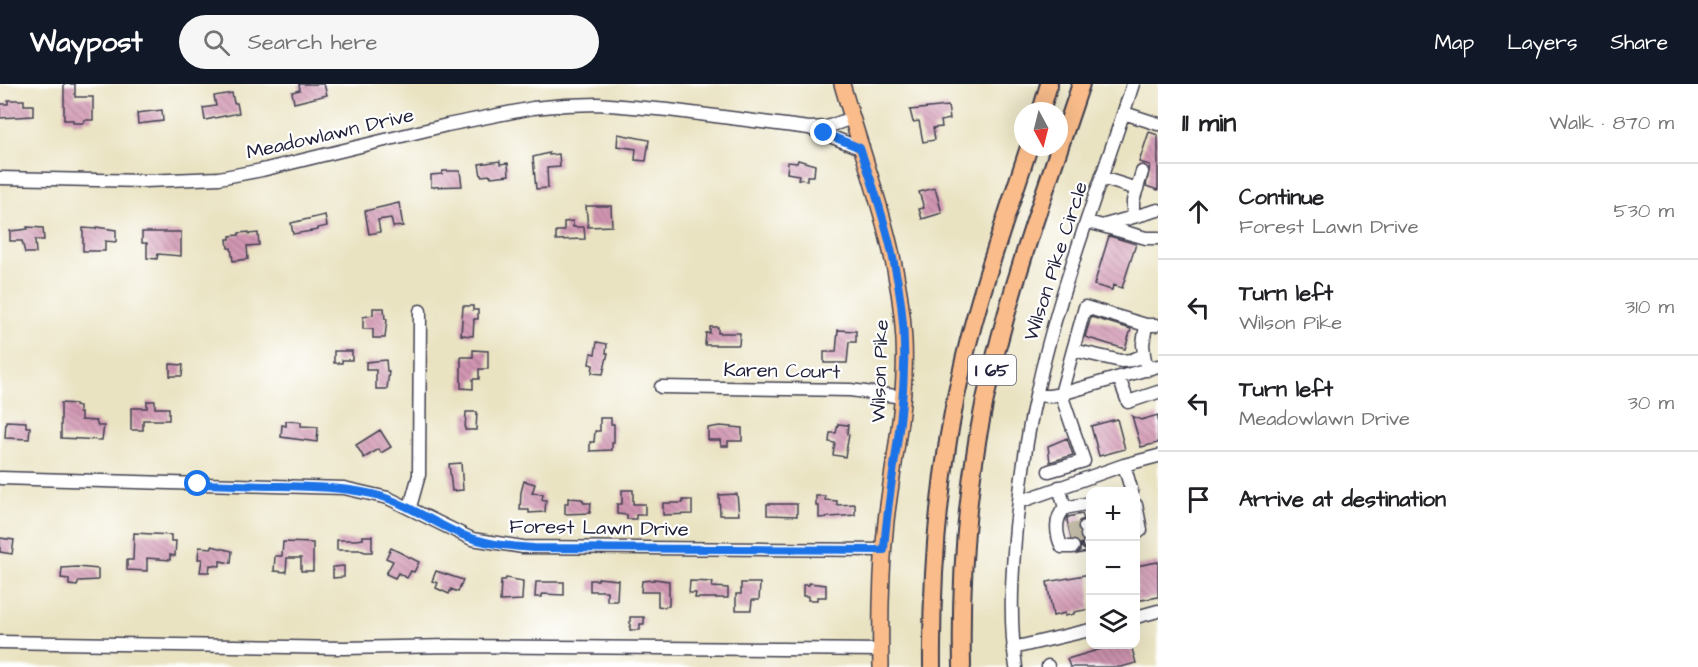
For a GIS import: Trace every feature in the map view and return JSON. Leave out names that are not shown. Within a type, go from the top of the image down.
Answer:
[{"type":"highway","points":[[1044,102],[1050,84]]},
{"type":"highway","name":"I 65","points":[[962,667],[965,541],[972,477],[986,397],[1008,312],[1081,84]]},
{"type":"highway","name":"I 65","points":[[932,667],[936,533],[943,469],[954,406],[976,314],[1026,156]]},
{"type":"main road","name":"Wilson Pike","points":[[842,84],[888,238],[898,282],[904,342],[903,397],[884,550],[881,667]]},
{"type":"street","name":"Wilson Pike Circle","points":[[1016,667],[1011,595],[1019,502],[1036,394],[1054,327],[1133,84]]},
{"type":"street","name":"Meadowlawn Drive","points":[[0,178],[173,181],[219,178],[447,125],[533,108],[566,105],[598,104],[668,110],[810,128],[827,127],[852,118]]},
{"type":"street","points":[[1124,113],[1158,124]]},
{"type":"street","name":"Meadowlawn Drive","points":[[810,128],[860,148]]},
{"type":"street","points":[[1133,217],[1133,201],[1142,172]]},
{"type":"street","points":[[1102,178],[1137,189]]},
{"type":"street","points":[[1104,225],[1158,210]]},
{"type":"street","points":[[1088,222],[1146,238],[1158,238]]},
{"type":"street","points":[[1036,394],[1050,396],[1061,394],[1155,367],[1144,355],[1143,345],[1151,325],[1085,307],[1061,394],[1084,461],[1048,471]]},
{"type":"street","points":[[410,507],[419,475],[420,311]]},
{"type":"street","points":[[1073,350],[1121,361],[1132,360],[1144,355]]},
{"type":"street","points":[[1119,378],[1128,402],[1158,392]]},
{"type":"street","name":"Karen Court","points":[[661,387],[850,390],[903,397]]},
{"type":"street","points":[[1019,502],[1124,465],[1158,456]]},
{"type":"street","points":[[1124,465],[1131,487]]},
{"type":"street","name":"Forest Lawn Drive","points":[[0,478],[330,487],[374,494],[410,507],[465,536],[509,546],[884,550]]},
{"type":"street","points":[[1059,487],[1065,508]]},
{"type":"street","points":[[1066,538],[1058,519],[1062,511],[1065,508],[1086,507]]},
{"type":"street","points":[[1140,616],[1158,611]]},
{"type":"street","points":[[1013,648],[1086,631]]},
{"type":"street","points":[[0,642],[343,648],[451,646],[881,650]]},
{"type":"building","points":[[64,84],[75,84],[75,97],[93,97],[93,120],[73,123],[73,120],[64,120]]},
{"type":"building","points":[[299,84],[324,84],[327,95],[294,103],[292,92],[300,90]]},
{"type":"building","points":[[232,93],[239,113],[205,120],[203,108],[216,106],[214,96]]},
{"type":"building","points":[[8,100],[24,100],[24,105],[33,105],[33,116],[0,118],[0,104],[8,104]]},
{"type":"building","points":[[948,106],[950,119],[941,121],[942,127],[933,128],[935,140],[923,142],[919,121],[913,122],[910,110]]},
{"type":"building","points":[[162,110],[163,121],[138,124],[137,113]]},
{"type":"building","points":[[1149,132],[1158,135],[1158,190],[1146,186],[1150,165],[1139,162]]},
{"type":"building","points":[[618,134],[649,140],[646,161],[635,160],[636,149],[617,146]]},
{"type":"building","points":[[549,153],[549,155],[559,154],[560,167],[547,168],[548,188],[536,189],[533,157]]},
{"type":"building","points":[[798,160],[815,165],[814,176],[807,176],[807,180],[798,179],[799,175],[787,173],[788,162],[797,163]]},
{"type":"building","points":[[500,161],[500,164],[508,163],[509,175],[481,176],[479,164]]},
{"type":"building","points":[[443,171],[460,171],[462,186],[431,187],[431,175],[442,174]]},
{"type":"building","points":[[935,188],[942,213],[922,219],[919,209],[924,208],[919,192]]},
{"type":"building","points":[[399,203],[403,226],[393,227],[391,218],[378,220],[380,232],[369,234],[365,211]]},
{"type":"building","points":[[586,206],[611,206],[612,226],[588,227]]},
{"type":"building","points":[[325,215],[327,226],[318,228],[318,230],[293,234],[291,223]]},
{"type":"building","points":[[573,221],[573,227],[584,227],[585,239],[556,240],[556,231],[564,231],[564,222]]},
{"type":"building","points":[[27,227],[43,228],[44,240],[35,240],[36,253],[25,253],[22,241],[10,241],[10,231],[28,229]]},
{"type":"building","points":[[96,227],[116,230],[116,242],[105,241],[105,251],[83,251],[83,228],[96,229]]},
{"type":"building","points":[[142,232],[181,232],[181,256],[158,254],[157,259],[147,258],[147,243],[142,243]]},
{"type":"building","points":[[249,232],[249,234],[258,233],[259,245],[247,246],[248,259],[233,261],[227,239],[239,233]]},
{"type":"building","points":[[1109,236],[1136,244],[1122,288],[1113,285],[1112,290],[1094,285]]},
{"type":"building","points":[[463,306],[473,306],[473,310],[478,310],[478,319],[474,319],[473,336],[461,335]]},
{"type":"building","points":[[373,308],[384,308],[385,319],[387,319],[385,338],[373,338],[373,329],[363,329],[363,317],[373,315]]},
{"type":"building","points":[[1091,317],[1131,329],[1125,349],[1085,337]]},
{"type":"building","points":[[710,327],[718,327],[718,333],[740,333],[739,345],[705,345],[706,333],[710,333]]},
{"type":"building","points":[[838,330],[856,331],[856,342],[849,342],[847,363],[824,363],[824,352],[836,352]]},
{"type":"building","points":[[597,342],[607,344],[606,353],[608,353],[603,374],[592,373],[593,365],[589,364],[591,353],[595,354]]},
{"type":"building","points":[[473,350],[488,351],[488,369],[479,369],[479,379],[473,379],[473,389],[461,388],[461,357],[473,357]]},
{"type":"building","points":[[334,351],[352,351],[352,360],[334,363]]},
{"type":"building","points":[[386,360],[387,371],[389,371],[387,389],[376,389],[376,370],[366,370],[366,362]]},
{"type":"building","points":[[170,364],[183,365],[182,376],[170,376]]},
{"type":"building","points":[[147,401],[155,401],[155,408],[169,408],[169,420],[143,420],[143,430],[131,430],[131,408],[147,408]]},
{"type":"building","points":[[61,403],[75,404],[79,407],[81,420],[96,421],[98,426],[104,426],[102,440],[61,438]]},
{"type":"building","points":[[466,412],[477,412],[476,430],[465,430]]},
{"type":"building","points":[[1158,415],[1158,443],[1141,447],[1132,416],[1141,420]]},
{"type":"building","points":[[600,418],[611,418],[611,424],[614,424],[612,450],[590,451],[590,442],[594,442],[595,431],[600,431]]},
{"type":"building","points":[[1117,419],[1125,449],[1099,456],[1091,426]]},
{"type":"building","points":[[6,421],[26,422],[26,427],[30,427],[29,439],[5,438]]},
{"type":"building","points":[[286,421],[301,422],[301,426],[318,427],[317,442],[281,437],[282,425],[286,426]]},
{"type":"building","points":[[838,424],[848,425],[847,434],[849,435],[845,457],[833,455],[835,443],[829,442],[830,433],[836,433]]},
{"type":"building","points":[[720,426],[742,428],[742,441],[728,441],[728,446],[721,446],[720,440],[708,440],[708,428]]},
{"type":"building","points":[[380,430],[391,447],[381,453],[379,449],[364,458],[356,445]]},
{"type":"building","points":[[1067,438],[1073,455],[1050,462],[1048,446]]},
{"type":"building","points":[[461,463],[463,490],[452,491],[449,464]]},
{"type":"building","points":[[524,481],[535,484],[532,493],[543,494],[542,500],[546,500],[545,512],[529,513],[529,510],[520,510]]},
{"type":"building","points":[[622,490],[633,490],[633,504],[645,504],[645,515],[636,515],[636,519],[627,519],[627,515],[617,514],[617,504],[622,504]]},
{"type":"building","points":[[737,494],[739,515],[720,515],[719,495]]},
{"type":"building","points":[[816,496],[825,496],[825,500],[837,501],[837,505],[855,504],[855,515],[819,518]]},
{"type":"building","points":[[568,498],[582,499],[584,503],[591,503],[590,513],[565,514],[565,503],[568,503]]},
{"type":"building","points":[[683,500],[692,500],[692,514],[663,515],[663,503],[683,503]]},
{"type":"building","points":[[767,504],[797,504],[797,516],[767,515]]},
{"type":"building","points":[[1082,514],[1084,519],[1079,521],[1077,528],[1082,541],[1081,547],[1086,552],[1077,554],[1080,551],[1080,543],[1071,539],[1068,517]]},
{"type":"building","points":[[134,533],[171,535],[171,541],[176,541],[175,556],[170,555],[170,560],[147,558],[147,571],[127,570],[127,560],[133,560]]},
{"type":"building","points":[[363,536],[372,536],[372,552],[337,550],[337,540],[363,539]]},
{"type":"building","points":[[0,538],[14,540],[12,554],[0,552]]},
{"type":"building","points":[[283,542],[313,543],[313,571],[301,571],[301,558],[287,558],[286,572],[274,571],[275,556],[282,556]]},
{"type":"building","points":[[212,546],[232,551],[231,563],[220,561],[220,566],[210,565],[209,572],[200,572],[202,559],[198,559],[199,547],[212,548]]},
{"type":"building","points":[[391,548],[419,562],[414,572],[411,571],[407,578],[398,573],[395,578],[386,574],[393,561],[386,558]]},
{"type":"building","points":[[1158,562],[1158,597],[1140,600],[1140,565]]},
{"type":"building","points":[[344,566],[344,577],[333,578],[333,567]]},
{"type":"building","points":[[62,568],[98,569],[98,580],[79,581],[77,586],[69,585],[69,579],[61,578]]},
{"type":"building","points":[[436,571],[463,580],[458,592],[451,589],[449,594],[436,588],[438,583],[432,581]]},
{"type":"building","points":[[1086,575],[1086,610],[1065,616],[1065,613],[1053,616],[1047,582]]},
{"type":"building","points":[[506,578],[523,581],[522,600],[500,601],[501,580]]},
{"type":"building","points":[[598,578],[618,580],[617,601],[607,601],[607,591],[590,591],[590,580],[598,580]]},
{"type":"building","points":[[654,579],[669,581],[669,606],[658,606],[658,592],[641,592],[642,581]]},
{"type":"building","points":[[690,581],[713,582],[712,587],[728,588],[728,598],[695,598],[696,593],[689,593]]},
{"type":"building","points":[[536,582],[564,582],[564,595],[542,594],[542,597],[535,597]]},
{"type":"building","points":[[741,583],[760,583],[759,600],[752,600],[751,610],[736,610],[736,594],[741,594]]},
{"type":"building","points":[[809,583],[826,585],[826,597],[808,600],[808,596],[803,596],[803,585],[809,585]]},
{"type":"building","points":[[630,617],[644,617],[644,624],[640,624],[640,630],[630,630]]},
{"type":"building","points":[[1101,649],[1132,649],[1136,663],[1121,667],[1070,667],[1067,659]]},
{"type":"tunnel","points":[[1069,530],[1085,527]]},
{"type":"tunnel","points":[[1071,539],[1086,535]]},
{"type":"route","points":[[198,484],[344,488],[380,496],[410,507],[472,539],[509,546],[884,550],[904,385],[904,342],[899,288],[888,238],[860,148],[824,133]]}]
